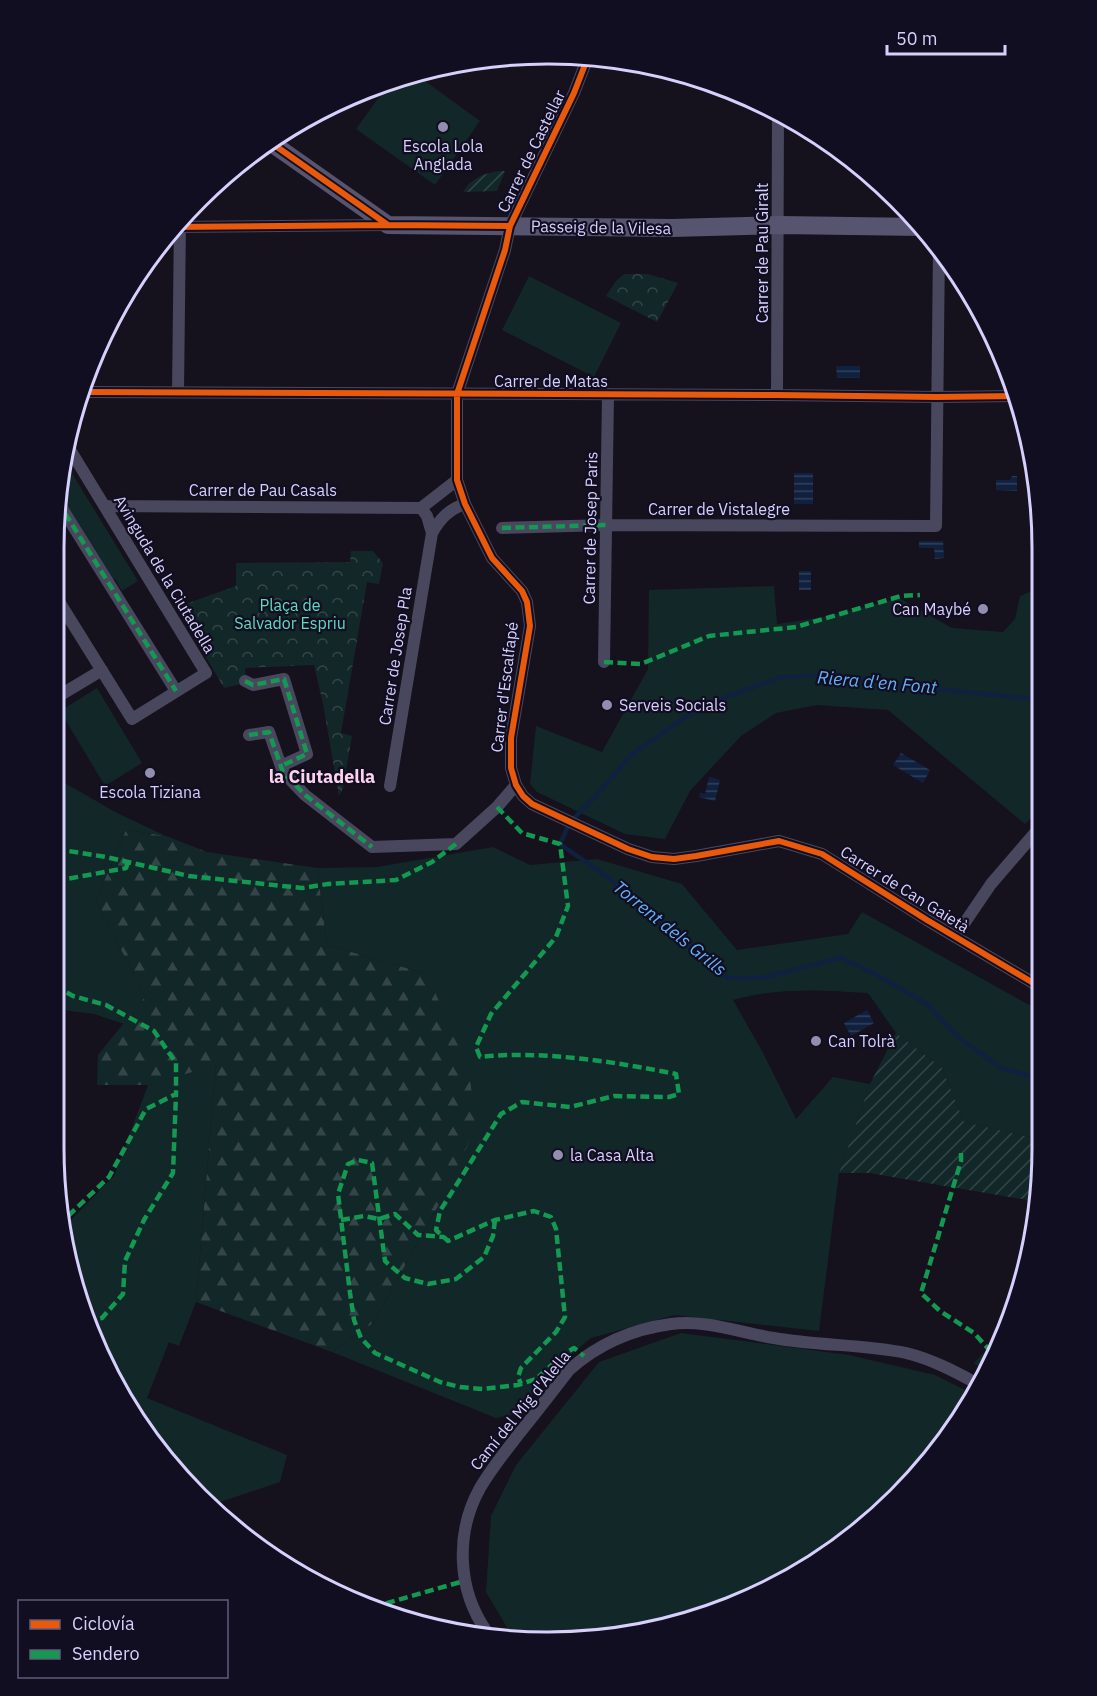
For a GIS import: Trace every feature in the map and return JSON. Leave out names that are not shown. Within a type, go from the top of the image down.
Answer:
[{"type":"street","name":"Carrer de Castellar","points":[[457,394],[505,250],[510,226],[574,93],[584,66]]},
{"type":"street","name":"Carrer de Pau Giralt","points":[[777,395],[778,122]]},
{"type":"street","points":[[278,148],[388,225]]},
{"type":"street","points":[[189,225],[388,225]]},
{"type":"street","name":"Passeig de la Vilesa","points":[[388,225],[672,228],[779,225],[910,227]]},
{"type":"street","points":[[178,238],[178,392]]},
{"type":"street","points":[[938,397],[939,263]]},
{"type":"street","name":"Carrer de Matas","points":[[90,392],[1008,396]]},
{"type":"street","name":"Carrer d'Escalfapé","points":[[457,394],[457,480],[465,504],[492,558],[522,591],[529,614],[530,626],[511,738],[511,768],[516,785]]},
{"type":"street","name":"Carrer de Josep Paris","points":[[604,662],[608,394]]},
{"type":"street","name":"Carrer de Vistalegre","points":[[502,528],[606,525],[936,526],[938,397]]},
{"type":"street","name":"Avinguda de la Ciutadella","points":[[74,456],[206,673],[132,718],[102,670]]},
{"type":"street","points":[[432,533],[427,516],[429,501],[457,480]]},
{"type":"street","points":[[429,501],[454,497],[459,498],[465,504]]},
{"type":"street","points":[[429,501],[439,513],[440,519]]},
{"type":"street","name":"Carrer de Pau Casals","points":[[105,506],[429,501]]},
{"type":"street","name":"Carrer de Josep Pla","points":[[390,786],[432,533],[440,519],[465,504]]},
{"type":"street","points":[[66,515],[176,691]]},
{"type":"street","points":[[64,610],[102,670],[64,693]]},
{"type":"street","points":[[245,681],[253,685],[284,679],[307,754],[281,766]]},
{"type":"street","points":[[249,735],[269,732],[283,772],[305,795],[372,847],[456,844],[497,807],[516,785]]},
{"type":"street","name":"Carrer de Can Gaietà","points":[[516,785],[532,804],[620,846],[652,857],[674,859],[779,841],[822,854],[1032,982]]},
{"type":"street","points":[[955,937],[991,884],[1032,836]]},
{"type":"street","name":"Camí del Mig d'Alella","points":[[484,1627],[474,1611],[464,1581],[463,1556],[470,1510],[479,1489],[494,1466],[569,1370],[584,1356],[607,1343],[656,1327],[691,1323],[804,1343],[905,1353],[940,1365],[973,1381]]},
{"type":"green space","points":[[425,81],[480,121],[435,185],[356,129],[381,94]]},
{"type":"green space","points":[[505,171],[497,191],[463,192],[478,177]]},
{"type":"green space","points":[[624,274],[648,274],[678,283],[657,322],[606,296]]},
{"type":"green space","points":[[529,276],[621,323],[594,377],[502,330]]},
{"type":"green space","points":[[71,472],[138,581],[122,591],[115,579],[112,580],[67,508]]},
{"type":"green space","name":"Plaça de Salvador Espriu","points":[[351,551],[373,551],[383,563],[379,584],[367,582],[341,733],[352,736],[343,788],[339,796],[314,665],[245,668],[246,683],[224,688],[177,607],[236,586],[236,563],[350,562]]},
{"type":"green space","points":[[774,586],[777,624],[824,617],[899,598],[952,628],[1003,632],[1015,619],[1020,596],[1032,591],[1032,817],[1025,824],[888,710],[817,705],[776,713],[741,736],[690,791],[665,839],[625,834],[537,792],[530,784],[536,726],[602,752],[648,669],[649,590]]},
{"type":"green space","points":[[97,688],[142,763],[105,786],[64,718],[64,709]]},
{"type":"green space","points":[[64,783],[117,813],[166,836],[126,830],[96,900],[145,997],[124,1024],[94,1014],[64,1010]]},
{"type":"green space","points":[[126,830],[166,836],[207,852],[317,868],[327,945],[427,974],[469,1070],[476,1128],[437,1208],[373,1323],[332,1352],[196,1302],[216,1065],[148,1085],[97,1085],[98,1055],[145,997],[96,900]]},
{"type":"green space","points":[[493,847],[530,865],[597,859],[682,884],[737,950],[848,934],[862,912],[1032,1007],[1032,1138],[964,1122],[942,1068],[896,1033],[868,993],[784,991],[733,1000],[796,1119],[833,1077],[870,1084],[839,1173],[819,1331],[675,1315],[591,1338],[563,1361],[515,1414],[496,1418],[332,1352],[373,1323],[437,1208],[427,974],[327,945],[317,868],[377,867]]},
{"type":"green space","points":[[896,1033],[942,1068],[964,1122],[1032,1138],[1029,1200],[869,1173],[839,1173],[870,1084]]},
{"type":"green space","points":[[216,1064],[196,1302],[179,1346],[169,1342],[147,1398],[287,1455],[280,1482],[219,1502],[185,1467],[129,1390],[101,1333],[81,1273],[74,1242],[71,1220],[114,1176],[148,1085]]},
{"type":"green space","points":[[681,1333],[849,1355],[935,1375],[967,1391],[932,1442],[891,1490],[868,1511],[817,1550],[763,1582],[704,1606],[643,1622],[548,1632],[508,1629],[486,1592],[491,1516],[516,1465],[599,1362]]},
{"type":"green space","points":[[990,1346],[980,1368],[974,1363]]},
{"type":"water","points":[[836,366],[860,366],[860,378],[837,378]]},
{"type":"water","points":[[794,473],[813,473],[813,504],[794,504]]},
{"type":"water","points":[[1012,476],[1017,476],[1017,491],[996,490],[996,480],[1010,480]]},
{"type":"water","points":[[919,541],[943,541],[944,558],[935,559],[934,548],[919,548]]},
{"type":"water","points":[[799,571],[811,571],[811,590],[799,590]]},
{"type":"water","points":[[901,753],[930,770],[923,783],[893,765]]},
{"type":"water","points":[[709,777],[720,780],[715,801],[699,797],[700,793],[705,794]]},
{"type":"water","points":[[867,1010],[874,1023],[851,1036],[844,1023]]},
{"type":"waterway","name":"Torrent dels Grills","points":[[1032,699],[927,688],[838,675],[781,677],[701,706],[631,755],[570,822],[560,844],[609,878],[727,978],[762,978],[841,958],[877,975],[928,1005],[958,1037],[1001,1068],[1032,1077]]},
{"type":"marked path","points":[[66,515],[176,691]]},
{"type":"marked path","points":[[502,528],[606,525]]},
{"type":"marked path","points":[[604,662],[641,664],[709,636],[796,627],[901,596],[920,595]]},
{"type":"marked path","points":[[245,681],[253,685],[284,679],[307,754],[281,766]]},
{"type":"marked path","points":[[249,735],[269,732],[283,772],[305,795],[372,847]]},
{"type":"marked path","points":[[497,807],[522,833],[560,844],[568,906],[556,937],[491,1014],[476,1047],[480,1057],[553,1056],[676,1074],[679,1094],[669,1097],[614,1096],[570,1107],[522,1102],[501,1114],[440,1211],[436,1230],[448,1241],[495,1220],[534,1211],[551,1217],[556,1229],[565,1317],[556,1332],[521,1368],[518,1377],[521,1384]]},
{"type":"marked path","points":[[64,850],[106,857],[189,876],[302,888],[396,880],[432,862],[456,844]]},
{"type":"marked path","points":[[64,880],[126,868],[128,862]]},
{"type":"marked path","points":[[64,991],[73,996],[106,1005],[154,1031],[176,1063],[176,1094],[146,1109],[109,1177],[70,1215]]},
{"type":"marked path","points":[[96,1319],[102,1318],[123,1294],[125,1261],[144,1220],[173,1173],[176,1094]]},
{"type":"marked path","points":[[961,1153],[961,1161],[921,1293],[940,1311],[974,1333],[989,1349]]},
{"type":"marked path","points":[[495,1220],[493,1236],[484,1257],[456,1279],[428,1284],[405,1278],[385,1261],[372,1163],[358,1160],[348,1164],[338,1194],[354,1320],[361,1338],[375,1353],[440,1382],[483,1389],[518,1385],[536,1379],[574,1348],[584,1356]]},
{"type":"marked path","points":[[341,1220],[364,1216],[379,1219],[395,1214],[418,1235],[444,1237]]},
{"type":"marked path","points":[[386,1603],[464,1581]]},
{"type":"cycle path","points":[[584,66],[574,93],[510,226],[505,250],[457,394],[457,480],[465,504],[492,558],[522,591],[527,602],[530,626],[511,738],[511,768],[516,785],[532,804],[628,849],[652,857],[674,859],[779,841],[822,854],[1032,982]]},
{"type":"cycle path","points":[[278,148],[388,225],[510,226]]},
{"type":"cycle path","points":[[187,227],[388,225]]},
{"type":"cycle path","points":[[90,392],[1008,396]]},
{"type":"place","name":"Escola Lola Anglada","points":[[443,127]]},
{"type":"place","name":"Can Maybé","points":[[983,609]]},
{"type":"place","name":"Serveis Socials","points":[[607,705]]},
{"type":"place","name":"Escola Tiziana","points":[[150,773]]},
{"type":"place","name":"Can Tolrà","points":[[816,1041]]},
{"type":"place","name":"la Casa Alta","points":[[558,1155]]},
{"type":"district","name":"la Ciutadella","points":[[322,776]]},
{"type":"water label","name":"Riera d'en Font","points":[[877,682]]}]
